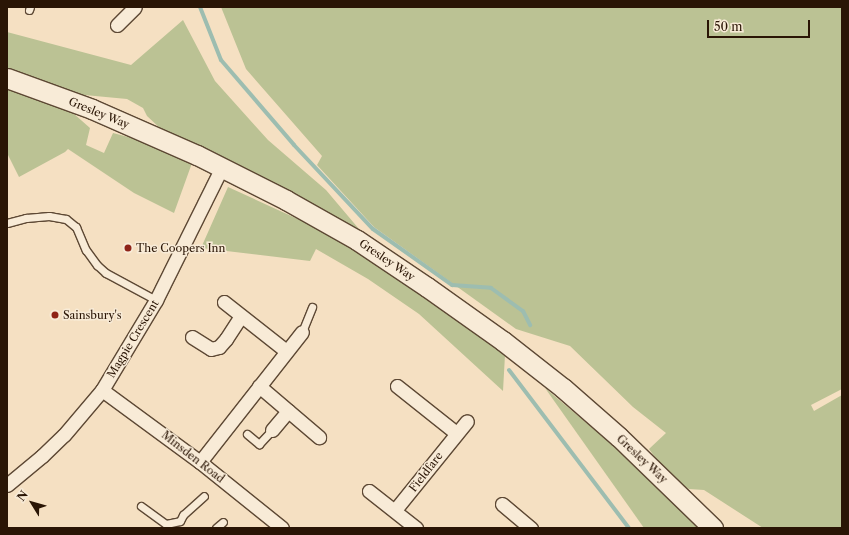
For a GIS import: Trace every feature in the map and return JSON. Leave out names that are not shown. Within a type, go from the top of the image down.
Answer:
[{"type":"street","points":[[117,25],[130,9]]},
{"type":"street","name":"Gresley Way","points":[[7,78],[92,109],[197,155],[357,240],[503,341],[563,388],[619,437],[713,528]]},
{"type":"street","name":"Magpie Crescent","points":[[7,486],[64,435],[102,390],[156,300],[222,167]]},
{"type":"street","points":[[224,302],[286,351]]},
{"type":"street","points":[[192,338],[211,349],[219,347],[241,316]]},
{"type":"street","points":[[200,462],[302,332]]},
{"type":"street","points":[[259,386],[319,437]]},
{"type":"street","points":[[397,386],[456,433]]},
{"type":"street","name":"Minsden Road","points":[[102,390],[200,462],[276,526]]},
{"type":"street","points":[[272,430],[288,411]]},
{"type":"street","name":"Fieldfare","points":[[395,510],[467,421]]},
{"type":"street","points":[[370,491],[416,528]]},
{"type":"street","points":[[502,504],[531,528]]},
{"type":"lane","points":[[7,223],[26,218],[49,216],[66,219],[76,227],[86,250],[97,265],[117,280],[156,300]]},
{"type":"lane","points":[[302,332],[312,307]]},
{"type":"lane","points":[[247,434],[259,444],[272,430]]},
{"type":"lane","points":[[180,521],[183,515],[204,496]]},
{"type":"lane","points":[[141,506],[166,524],[180,521]]},
{"type":"lane","points":[[180,521],[186,528]]},
{"type":"lane","points":[[216,528],[223,522]]},
{"type":"green space","points":[[221,7],[842,7],[842,389],[811,405],[814,411],[842,395],[842,528],[763,528],[704,490],[689,489],[668,475],[649,449],[666,433],[633,407],[570,346],[516,329],[374,227],[317,165],[322,156],[246,69]]},
{"type":"green space","points":[[183,20],[215,81],[268,140],[326,190],[359,229],[162,130],[147,116],[143,108],[127,99],[74,94],[7,69],[7,32],[131,65]]},
{"type":"green space","points":[[7,86],[65,106],[90,128],[86,145],[104,153],[113,133],[151,143],[192,163],[174,213],[134,193],[68,149],[19,177],[7,153]]},
{"type":"green space","points":[[228,187],[324,231],[424,295],[505,355],[503,391],[419,314],[368,279],[316,249],[310,261],[201,248]]},
{"type":"green space","points":[[545,388],[621,452],[698,528],[644,528]]},
{"type":"waterway","points":[[200,7],[221,60],[294,145],[373,229],[452,285],[491,288],[523,311],[530,325]]},
{"type":"waterway","points":[[509,370],[629,528]]},
{"type":"place","name":"The Coopers Inn","points":[[128,248]]},
{"type":"place","name":"Sainsbury's","points":[[55,315]]}]
